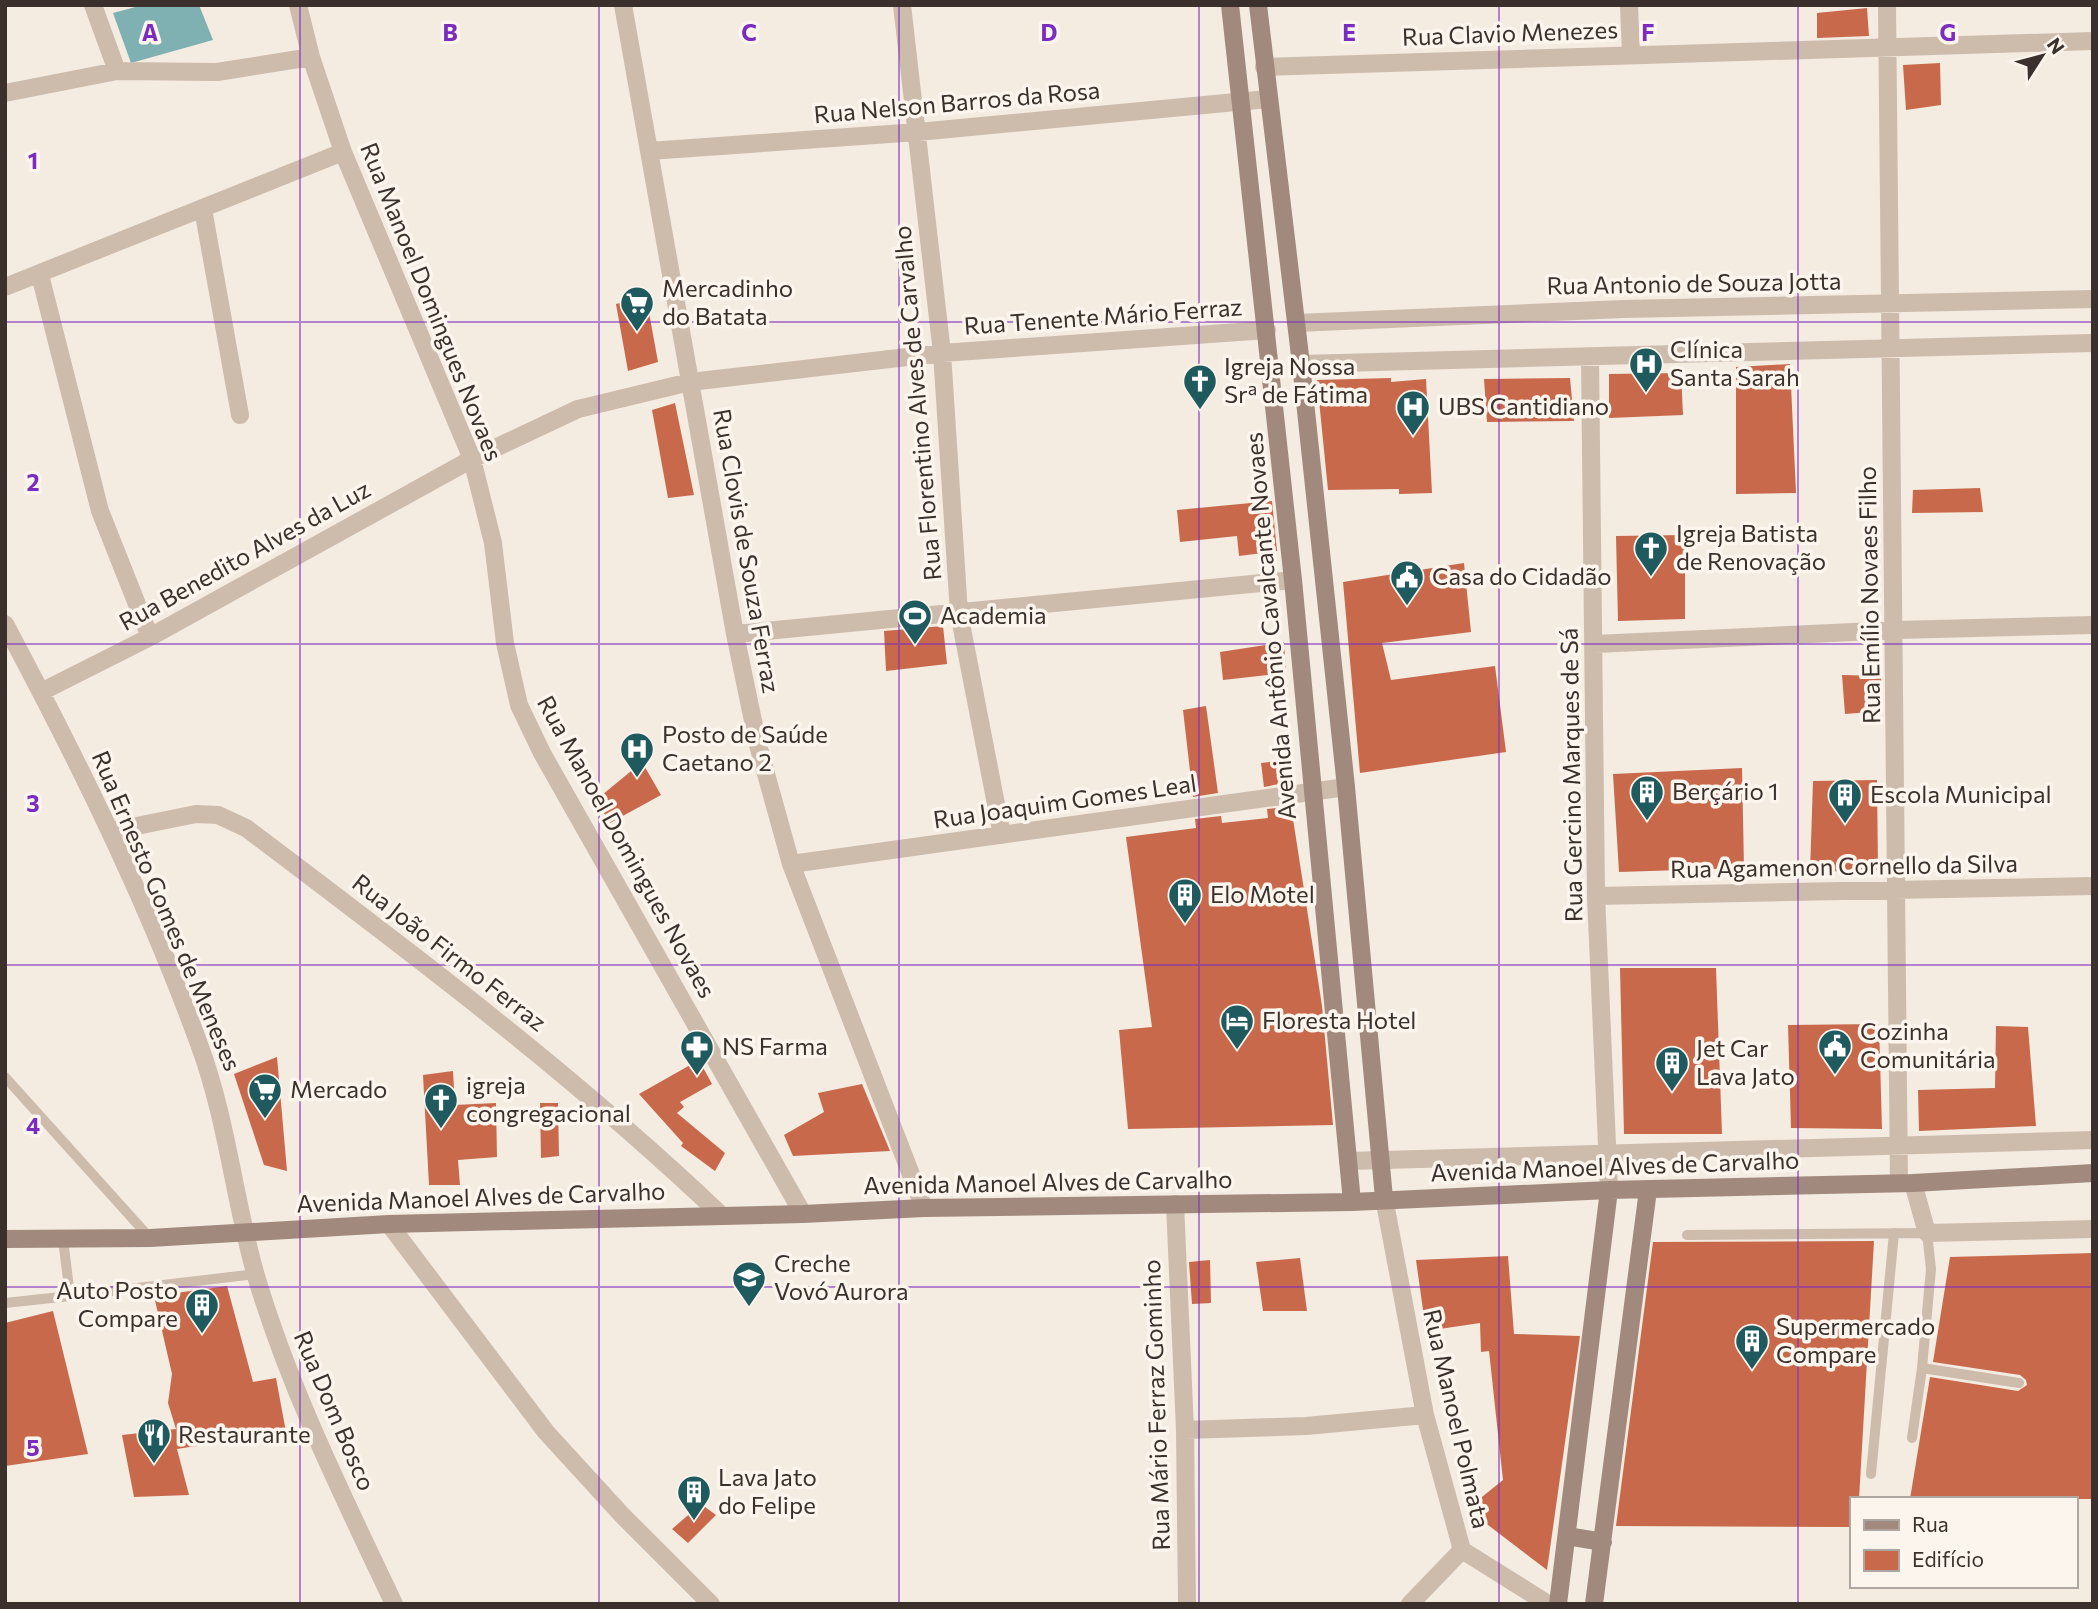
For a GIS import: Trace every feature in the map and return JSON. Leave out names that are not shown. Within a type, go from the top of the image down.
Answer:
[{"type":"street","points":[[93,5],[117,71]]},
{"type":"street","name":"Rua Clovis de Souza Ferraz","points":[[623,5],[735,634],[758,745],[791,864],[924,1208]]},
{"type":"street","name":"Rua Florentino Alves de Carvalho","points":[[901,5],[942,352],[959,612],[1002,835]]},
{"type":"street","name":"Avenida Antônio Cavalcante Novaes","points":[[1230,5],[1293,580],[1352,1202]]},
{"type":"street","points":[[1258,5],[1301,364],[1346,787],[1384,1198]]},
{"type":"street","points":[[1629,5],[1631,54]]},
{"type":"street","name":"Rua Emílio Novaes Filho","points":[[1888,5],[1895,891],[1900,1144],[1906,1183],[1927,1233]]},
{"type":"street","name":"Rua Manoel Domingues Novaes","points":[[303,6],[311,58],[343,152],[471,459],[493,543],[505,643],[519,705],[542,753],[803,1214]]},
{"type":"street","name":"Rua Clavio Menezes","points":[[1264,67],[2093,41]]},
{"type":"street","points":[[5,93],[117,71],[217,72],[311,58]]},
{"type":"street","name":"Rua Nelson Barros da Rosa","points":[[649,151],[918,132],[1268,99]]},
{"type":"street","points":[[5,287],[343,152]]},
{"type":"street","points":[[203,209],[240,415]]},
{"type":"street","points":[[40,275],[100,511],[150,637]]},
{"type":"street","name":"Rua Antonio de Souza Jotta","points":[[1296,323],[1623,309],[2093,299]]},
{"type":"street","name":"Rua Tenente Mário Ferraz","points":[[690,382],[942,352],[1267,330]]},
{"type":"street","points":[[1301,364],[2093,343]]},
{"type":"street","name":"Rua Gercino Marques de Sá","points":[[1590,358],[1596,896],[1609,1190]]},
{"type":"street","name":"Rua Benedito Alves da Luz","points":[[41,692],[150,637],[471,459],[578,409],[690,382]]},
{"type":"street","points":[[735,634],[1293,580]]},
{"type":"street","name":"Rua Ernesto Gomes de Meneses","points":[[5,624],[112,831],[199,1043],[221,1110],[247,1230]]},
{"type":"street","points":[[1595,644],[1895,630],[2093,625]]},
{"type":"street","points":[[1299,645],[1330,645]]},
{"type":"street","name":"Rua Joaquim Gomes Leal","points":[[791,864],[1346,787]]},
{"type":"street","name":"Rua João Firmo Ferraz","points":[[112,831],[196,814],[218,815],[246,828],[436,971],[644,1141],[721,1214]]},
{"type":"street","name":"Rua Agamenon Cornello da Silva","points":[[1596,896],[2093,886]]},
{"type":"street","name":"Avenida Manoel Alves de Carvalho","points":[[1348,1161],[1379,1158],[2093,1140]]},
{"type":"street","name":"Avenida Manoel Alves de Carvalho","points":[[5,1239],[150,1238],[247,1230],[389,1224],[803,1214],[924,1208],[1352,1202],[1384,1198],[1906,1183],[2093,1173]]},
{"type":"street","points":[[1558,1604],[1609,1190]]},
{"type":"street","points":[[1594,1604],[1648,1190]]},
{"type":"street","name":"Rua Manoel Polmata","points":[[1384,1198],[1425,1415],[1462,1550],[1548,1604]]},
{"type":"street","name":"Rua Mário Ferraz Gominho","points":[[1175,1204],[1185,1430],[1187,1604]]},
{"type":"street","points":[[389,1224],[546,1432],[622,1515],[711,1604]]},
{"type":"street","points":[[1927,1233],[2093,1229]]},
{"type":"street","name":"Rua Dom Bosco","points":[[247,1230],[256,1273],[285,1363],[310,1427],[394,1604]]},
{"type":"street","points":[[1185,1430],[1306,1426],[1425,1415]]},
{"type":"street","points":[[1567,1536],[1603,1542]]},
{"type":"street","points":[[1410,1604],[1462,1550]]},
{"type":"lane","points":[[5,1077],[150,1238]]},
{"type":"lane","points":[[1871,1474],[1894,1233]]},
{"type":"lane","points":[[1687,1235],[1927,1233],[1931,1269],[1922,1368],[1912,1438]]},
{"type":"lane","points":[[63,1239],[70,1296]]},
{"type":"lane","points":[[5,1303],[256,1273]]},
{"type":"lane","points":[[1922,1368],[2019,1383]]},
{"type":"water","points":[[143,5],[199,5],[213,40],[131,63],[113,13]]},
{"type":"building","points":[[1867,8],[1869,36],[1817,38],[1817,13]]},
{"type":"building","points":[[1940,63],[1941,105],[1906,110],[1903,65]]},
{"type":"building","name":"Mercadinho do Batata","points":[[646,296],[658,362],[628,371],[616,304]]},
{"type":"building","points":[[1790,364],[1796,493],[1736,494],[1736,367]]},
{"type":"building","name":"Clínica Santa Sarah","points":[[1681,373],[1683,415],[1609,418],[1609,374]]},
{"type":"building","points":[[1391,378],[1391,382],[1426,379],[1432,493],[1399,494],[1399,489],[1328,490],[1317,380]]},
{"type":"building","points":[[1570,378],[1574,421],[1487,422],[1484,379]]},
{"type":"building","points":[[675,403],[694,495],[668,498],[652,410]]},
{"type":"building","points":[[1980,488],[1983,512],[1912,513],[1913,490]]},
{"type":"building","points":[[1272,501],[1277,551],[1239,556],[1237,536],[1180,542],[1177,510]]},
{"type":"building","name":"Igreja Batista de Renovação","points":[[1685,535],[1685,619],[1618,621],[1616,536]]},
{"type":"building","points":[[1464,563],[1471,632],[1382,643],[1391,680],[1495,666],[1506,752],[1360,773],[1343,582]]},
{"type":"building","name":"Academia","points":[[943,626],[947,664],[886,671],[884,631]]},
{"type":"building","points":[[1284,642],[1286,673],[1223,680],[1220,652]]},
{"type":"building","points":[[1842,675],[1881,676],[1882,711],[1845,714]]},
{"type":"building","points":[[1206,706],[1218,793],[1193,797],[1183,710]]},
{"type":"building","points":[[1290,760],[1294,781],[1264,787],[1261,763]]},
{"type":"building","name":"Posto de Saúde Caetano 2","points":[[642,762],[661,795],[610,823],[596,800]]},
{"type":"building","points":[[1742,768],[1744,868],[1619,872],[1613,774]]},
{"type":"building","name":"Escola Municipal","points":[[1877,780],[1878,870],[1810,872],[1813,781]]},
{"type":"building","name":"Floresta Hotel","points":[[1291,806],[1322,1006],[1333,1125],[1128,1129],[1119,1030],[1152,1027],[1126,837],[1196,828],[1195,819],[1221,816],[1222,823],[1268,818],[1267,809]]},
{"type":"building","points":[[1620,968],[1716,968],[1722,1134],[1624,1134]]},
{"type":"building","name":"Cozinha Comunitária","points":[[1879,1024],[1882,1129],[1791,1128],[1788,1025]]},
{"type":"building","points":[[1996,1026],[2028,1027],[2036,1126],[1919,1131],[1918,1090],[1995,1088]]},
{"type":"building","name":"Mercado","points":[[277,1057],[287,1171],[264,1165],[234,1074]]},
{"type":"building","points":[[699,1060],[712,1084],[680,1102],[684,1107],[677,1113],[725,1153],[715,1171],[681,1146],[683,1143],[639,1094]]},
{"type":"building","name":"igreja congregacional","points":[[453,1071],[455,1105],[496,1103],[497,1157],[458,1160],[460,1185],[429,1185],[423,1075]]},
{"type":"building","points":[[862,1084],[890,1151],[793,1156],[784,1135],[824,1112],[818,1093]]},
{"type":"building","points":[[540,1103],[558,1103],[559,1156],[541,1158]]},
{"type":"building","name":"Supermercado Compare","points":[[1874,1241],[1859,1497],[1850,1497],[1850,1527],[1616,1526],[1653,1242]]},
{"type":"building","points":[[2093,1253],[2093,1499],[1910,1497],[1930,1377],[2018,1391],[2027,1385],[2020,1375],[1933,1362],[1950,1257]]},
{"type":"building","points":[[1508,1256],[1514,1334],[1580,1336],[1547,1570],[1467,1509],[1503,1480],[1489,1351],[1481,1352],[1480,1323],[1426,1331],[1416,1260]]},
{"type":"building","points":[[1300,1258],[1307,1311],[1263,1311],[1256,1262]]},
{"type":"building","points":[[1210,1260],[1211,1303],[1192,1304],[1189,1262]]},
{"type":"building","name":"Auto Posto Compare","points":[[227,1286],[253,1382],[276,1378],[286,1432],[177,1449],[189,1495],[134,1497],[122,1435],[176,1429],[168,1403],[172,1374],[154,1296]]},
{"type":"building","points":[[53,1311],[88,1454],[5,1466],[5,1323]]},
{"type":"building","name":"Lava Jato do Felipe","points":[[701,1504],[716,1515],[688,1543],[672,1529]]},
{"type":"place","name":"Mercadinho do Batata","points":[[637,333]]},
{"type":"place","name":"Clínica Santa Sarah","points":[[1646,394]]},
{"type":"place","name":"Igreja Nossa Srª de Fátima","points":[[1200,411]]},
{"type":"place","name":"UBS Cantidiano","points":[[1413,437]]},
{"type":"place","name":"Igreja Batista de Renovação","points":[[1651,578]]},
{"type":"place","name":"Casa do Cidadão","points":[[1407,607]]},
{"type":"place","name":"Academia","points":[[915,646]]},
{"type":"place","name":"Posto de Saúde Caetano 2","points":[[637,779]]},
{"type":"place","name":"Berçário 1","points":[[1647,822]]},
{"type":"place","name":"Escola Municipal","points":[[1845,825]]},
{"type":"place","name":"Elo Motel","points":[[1185,925]]},
{"type":"place","name":"Floresta Hotel","points":[[1237,1051]]},
{"type":"place","name":"Cozinha Comunitária","points":[[1835,1076]]},
{"type":"place","name":"NS Farma","points":[[697,1077]]},
{"type":"place","name":"Jet Car Lava Jato","points":[[1672,1093]]},
{"type":"place","name":"Mercado","points":[[265,1120]]},
{"type":"place","name":"igreja congregacional","points":[[441,1130]]},
{"type":"place","name":"Creche Vovó Aurora","points":[[749,1308]]},
{"type":"place","name":"Auto Posto Compare","points":[[202,1335]]},
{"type":"place","name":"Supermercado Compare","points":[[1752,1371]]},
{"type":"place","name":"Restaurante","points":[[154,1465]]},
{"type":"place","name":"Lava Jato do Felipe","points":[[694,1522]]}]
